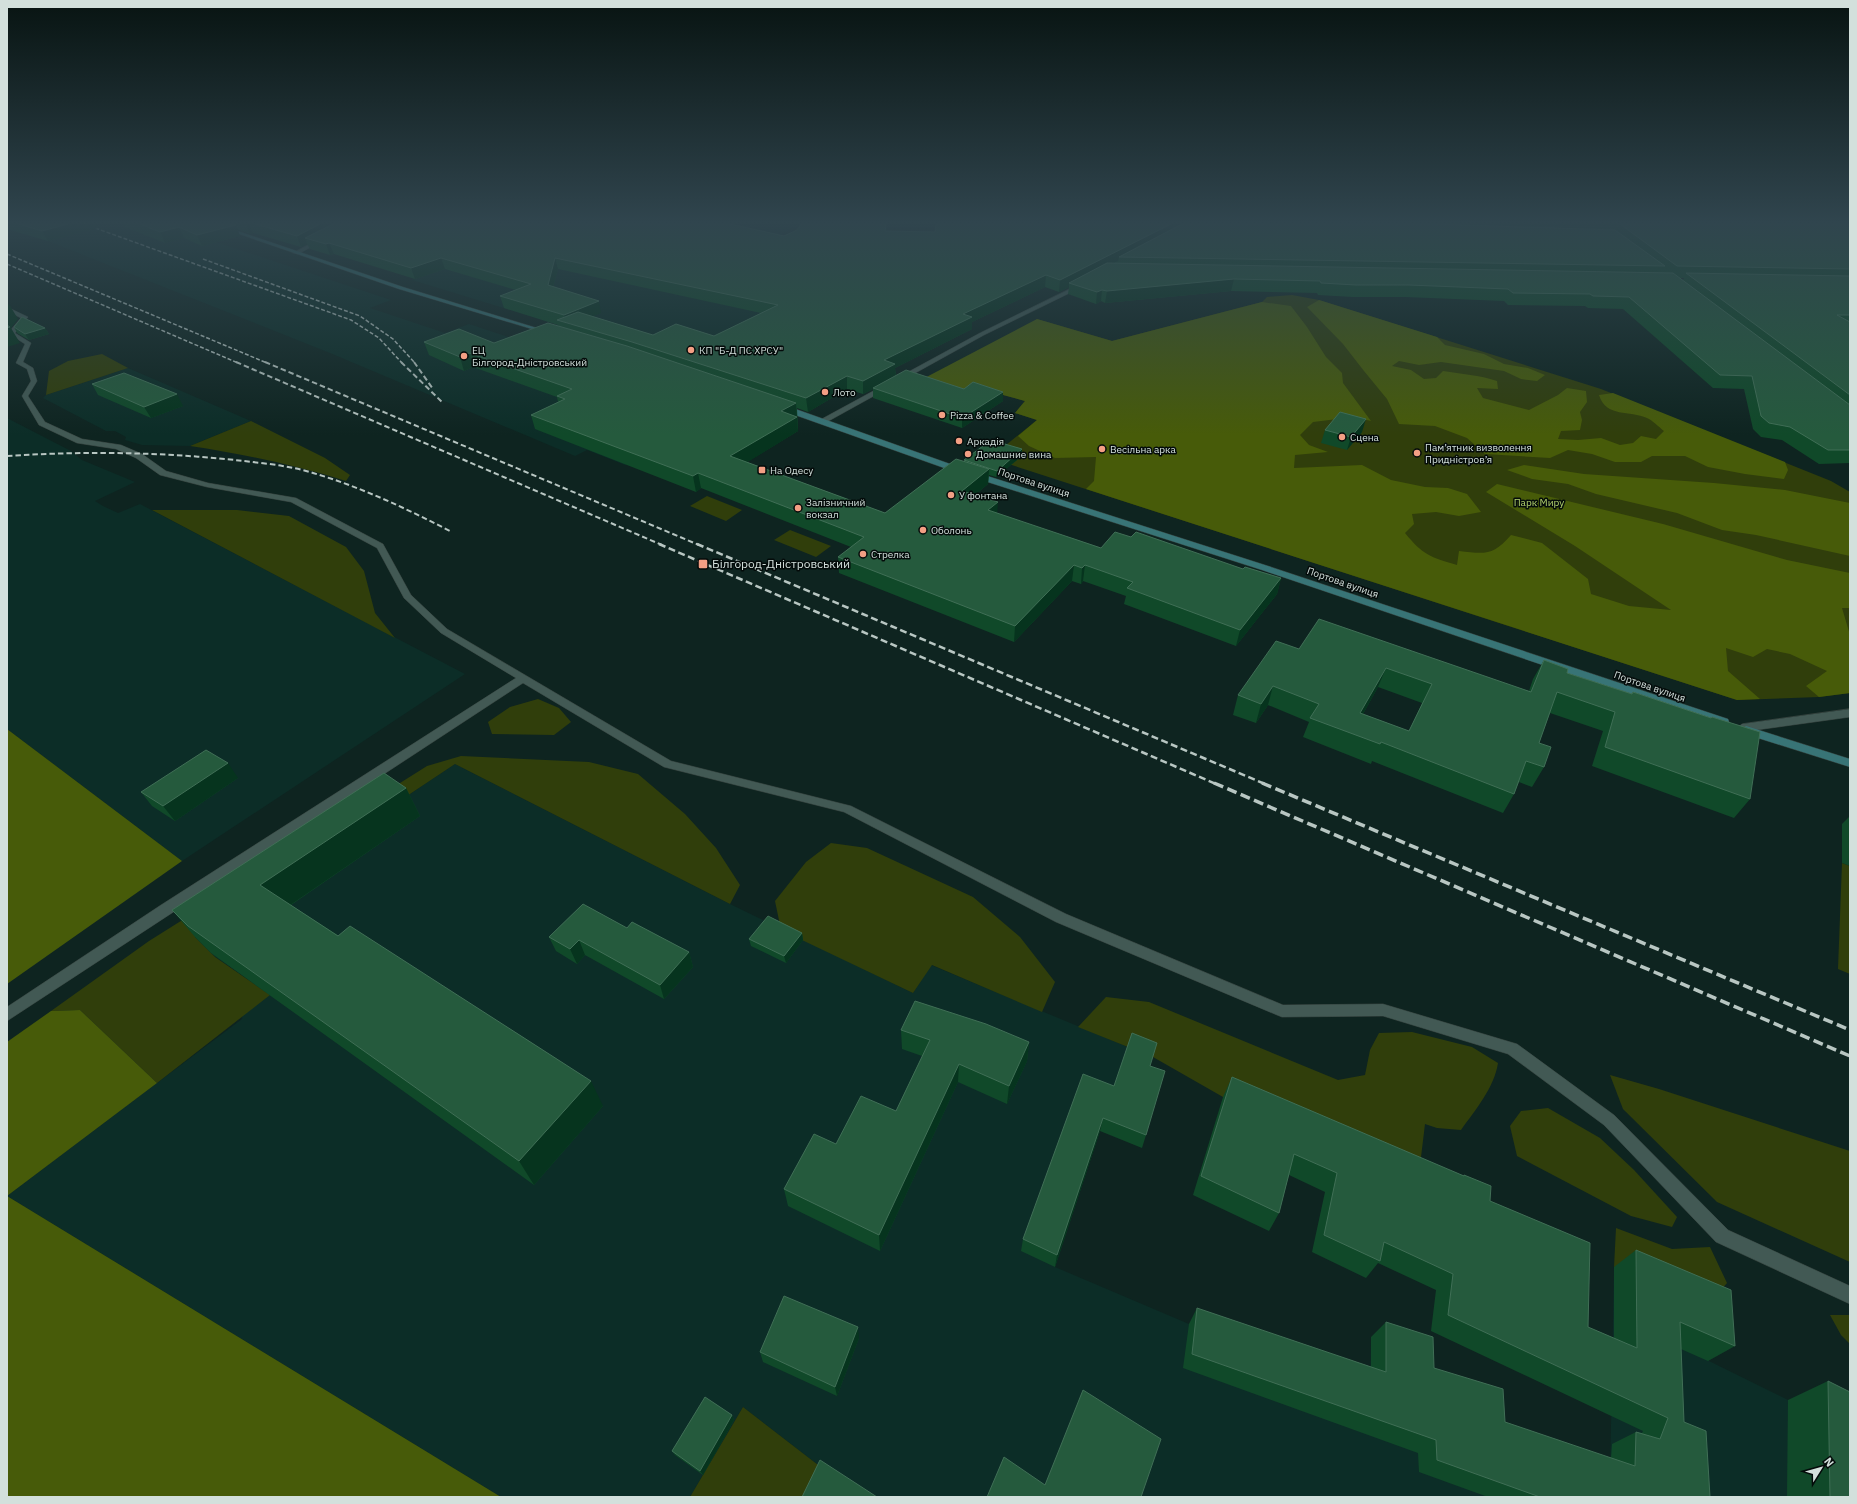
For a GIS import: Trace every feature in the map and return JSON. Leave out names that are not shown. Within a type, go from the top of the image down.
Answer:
[{"type":"main road","points":[[421,294],[556,335]]},
{"type":"main road","name":"Портова вулиця","points":[[778,406],[950,467],[1265,568],[1850,764]]},
{"type":"street","points":[[822,421],[982,334],[1063,294]]},
{"type":"street","points":[[7,309],[24,317],[11,333],[28,343],[19,363],[30,368],[34,381],[25,396],[42,422],[80,441],[118,447],[139,456],[163,473],[207,485],[293,500],[380,546],[408,596],[444,631],[668,764],[847,809],[1061,918],[1282,1011],[1383,1010],[1512,1049],[1609,1120],[1722,1236],[1850,1295]]},
{"type":"street","points":[[7,1015],[173,904],[523,678]]},
{"type":"street","points":[[1742,728],[1850,713]]},
{"type":"shaded area","points":[[182,294],[373,294],[391,300],[370,308],[445,333],[469,324],[524,342],[652,450],[625,465],[587,450],[575,456],[330,353]]},
{"type":"shaded area","points":[[458,294],[777,294],[741,350],[566,327]]},
{"type":"shaded area","points":[[128,368],[251,421],[190,446],[142,445],[125,440],[126,437],[115,431],[106,431],[43,398],[46,395]]},
{"type":"shaded area","points":[[7,418],[71,451],[82,460],[135,482],[95,501],[103,506],[118,513],[140,504],[465,674],[182,861],[7,729]]},
{"type":"shaded area","points":[[455,764],[730,904],[913,993],[931,965],[1128,1047],[1055,1267],[1189,1324],[1370,1386],[1371,1337],[1485,1435],[1610,1478],[1614,1267],[1706,1307],[1709,1361],[1788,1400],[1850,1497],[867,1497],[822,1468],[743,1407],[690,1497],[501,1497],[7,1196],[242,1019],[248,979],[215,957],[195,937]]},
{"type":"green space","name":"Парк Миру","points":[[1292,295],[1319,300],[1601,389],[1831,481],[1850,492],[1850,693],[1819,697],[1737,700],[990,458],[1037,420],[1015,413],[1025,401],[981,389],[1037,319],[1112,341],[1262,302],[1267,297]]},
{"type":"green space","points":[[1319,300],[1437,337],[1445,345],[1484,354],[1504,364],[1528,368],[1545,375],[1537,381],[1521,379],[1504,371],[1441,362],[1419,365],[1399,361],[1392,366],[1411,370],[1424,379],[1436,378],[1443,371],[1477,376],[1497,381],[1498,389],[1477,388],[1483,398],[1529,410],[1558,395],[1567,388],[1586,391],[1587,402],[1580,412],[1582,420],[1580,430],[1561,431],[1558,439],[1578,440],[1601,438],[1620,445],[1633,443],[1641,436],[1656,439],[1664,431],[1647,418],[1619,412],[1607,407],[1602,402],[1599,395],[1613,393],[1785,462],[1788,470],[1784,479],[1708,467],[1685,456],[1652,456],[1641,462],[1615,462],[1592,454],[1568,450],[1550,458],[1485,454],[1467,438],[1435,426],[1399,424],[1387,399],[1343,344],[1307,307]]},
{"type":"green space","name":"Парк Миру","points":[[1262,302],[1291,306],[1307,327],[1326,357],[1342,373],[1343,383],[1371,421],[1354,417],[1313,422],[1300,435],[1309,445],[1328,452],[1295,455],[1294,468],[1362,465],[1391,480],[1425,487],[1448,488],[1467,494],[1481,512],[1459,516],[1436,512],[1412,514],[1414,524],[1405,533],[1422,551],[1440,560],[1457,565],[1459,551],[1476,553],[1488,552],[1499,547],[1511,535],[1542,543],[1588,579],[1591,594],[1629,606],[1671,610],[1575,546],[1486,492],[1497,484],[1663,524],[1787,560],[1850,573],[1850,608],[1842,608],[1850,635],[1850,693],[1819,697],[1806,686],[1827,671],[1790,654],[1767,649],[1753,657],[1726,648],[1728,671],[1760,699],[1737,700],[1086,489],[1094,481],[1096,457],[1055,458],[1029,446],[1018,436],[1037,420],[1015,413],[1025,401],[981,389],[954,395],[915,383],[1037,319],[1112,341]]},
{"type":"green space","points":[[102,354],[128,368],[46,395],[49,371],[68,361]]},
{"type":"green space","points":[[251,421],[325,458],[350,475],[346,481],[269,460],[190,446]]},
{"type":"green space","points":[[1524,465],[1584,474],[1714,483],[1785,490],[1850,503],[1850,556],[1756,535],[1722,530],[1677,513],[1596,494],[1568,484],[1532,479],[1507,470]]},
{"type":"green space","points":[[707,496],[742,510],[726,521],[690,506]]},
{"type":"green space","points":[[152,510],[237,510],[289,516],[346,547],[364,571],[375,613],[395,638]]},
{"type":"green space","points":[[790,530],[831,546],[816,557],[774,540]]},
{"type":"green space","points":[[538,699],[559,708],[571,722],[554,735],[492,734],[488,722],[510,707]]},
{"type":"green space","points":[[7,729],[182,861],[7,984]]},
{"type":"green space","points":[[461,756],[589,762],[638,774],[685,814],[716,848],[740,885],[730,904],[455,764],[195,937],[215,957],[270,995],[157,1083],[80,1010],[51,1011],[149,941],[427,766]]},
{"type":"green space","points":[[831,843],[867,848],[973,897],[1020,937],[1055,982],[1042,1012],[932,965],[913,993],[781,930],[775,901],[806,862]]},
{"type":"green space","points":[[1842,863],[1850,866],[1850,974],[1838,969]]},
{"type":"green space","points":[[1106,997],[1149,1002],[1338,1080],[1365,1075],[1370,1050],[1379,1033],[1412,1032],[1472,1047],[1498,1063],[1493,1081],[1461,1130],[1437,1128],[1425,1124],[1418,1182],[1223,1097],[1153,1057],[1078,1027]]},
{"type":"green space","points":[[80,1010],[157,1083],[7,1196],[7,1042],[51,1011]]},
{"type":"green space","points":[[1610,1075],[1659,1089],[1850,1151],[1850,1262],[1717,1202],[1623,1109]]},
{"type":"green space","points":[[1548,1108],[1600,1138],[1634,1170],[1677,1217],[1672,1227],[1631,1216],[1517,1156],[1510,1126],[1521,1111]]},
{"type":"green space","points":[[7,1196],[501,1497],[7,1497]]},
{"type":"green space","points":[[1616,1228],[1672,1249],[1710,1247],[1727,1283],[1706,1307],[1614,1267]]},
{"type":"green space","points":[[1830,1315],[1850,1315],[1850,1344],[1841,1335]]},
{"type":"green space","points":[[743,1407],[822,1468],[867,1497],[690,1497]]},
{"type":"building","points":[[505,294],[577,294],[599,301],[564,315],[500,296]]},
{"type":"building","points":[[727,294],[1005,294],[963,314],[972,317],[884,360],[895,364],[863,381],[847,376],[806,398],[632,342],[557,320],[578,312],[653,335],[676,324],[714,336],[778,305]]},
{"type":"building","points":[[1590,294],[1701,294],[1850,405],[1850,450],[1828,450],[1790,427],[1769,423],[1761,416],[1752,376],[1720,375],[1629,297],[1593,296]]},
{"type":"building","points":[[1714,294],[1850,294],[1850,315],[1837,315],[1850,322],[1850,395]]},
{"type":"building","points":[[22,317],[45,328],[25,334],[14,327]]},
{"type":"building","points":[[548,323],[627,346],[796,403],[781,411],[797,417],[730,456],[885,513],[956,459],[989,469],[962,491],[998,502],[988,510],[1101,548],[1115,532],[1131,537],[1136,532],[1243,569],[1245,567],[1281,578],[1240,630],[1127,588],[1133,582],[1085,565],[1082,568],[1074,565],[1015,626],[838,557],[864,537],[698,473],[693,476],[531,415],[565,399],[557,396],[572,389],[469,353],[460,357],[424,342],[459,329],[494,343]]},
{"type":"building","points":[[906,370],[964,389],[973,382],[1003,392],[962,418],[873,388]]},
{"type":"building","points":[[124,373],[177,394],[144,407],[92,384]]},
{"type":"building","points":[[1340,412],[1366,419],[1351,437],[1325,430]]},
{"type":"building","points":[[991,440],[1022,449],[997,471],[964,460]]},
{"type":"building","points":[[1319,619],[1531,692],[1544,660],[1568,669],[1567,673],[1760,732],[1750,799],[1605,747],[1615,712],[1557,692],[1539,743],[1551,747],[1544,767],[1526,761],[1514,794],[1381,742],[1380,744],[1310,718],[1319,704],[1273,686],[1261,704],[1238,695],[1276,641],[1299,649]],"holes":[[[1386,668],[1432,684],[1409,731],[1360,713]]]},
{"type":"building","points":[[206,750],[228,763],[163,806],[141,792]]},
{"type":"building","points":[[384,773],[406,788],[260,885],[338,936],[350,926],[591,1081],[519,1161],[188,926],[172,910]]},
{"type":"building","points":[[583,904],[627,928],[632,922],[689,952],[660,985],[579,940],[570,949],[549,937]]},
{"type":"building","points":[[768,916],[802,933],[784,956],[749,939]]},
{"type":"building","points":[[915,1001],[986,1024],[1029,1042],[1009,1086],[959,1064],[879,1235],[784,1189],[814,1134],[836,1144],[861,1096],[896,1111],[930,1040],[901,1030]]},
{"type":"building","points":[[1132,1033],[1157,1043],[1150,1066],[1165,1071],[1146,1135],[1103,1118],[1057,1255],[1023,1239],[1083,1074],[1114,1086]]},
{"type":"building","points":[[1232,1077],[1464,1176],[1491,1186],[1490,1201],[1590,1243],[1588,1327],[1637,1348],[1636,1250],[1731,1290],[1735,1346],[1680,1322],[1684,1422],[1706,1431],[1710,1497],[1540,1497],[1437,1460],[1436,1440],[1192,1354],[1197,1308],[1386,1372],[1386,1322],[1433,1337],[1434,1368],[1503,1389],[1505,1422],[1635,1466],[1636,1432],[1660,1439],[1668,1418],[1448,1315],[1453,1274],[1384,1242],[1380,1261],[1324,1235],[1337,1173],[1294,1154],[1279,1213],[1201,1176]]},
{"type":"building","points":[[784,1296],[858,1327],[835,1387],[760,1352]]},
{"type":"building","points":[[1828,1381],[1850,1392],[1850,1497],[1830,1497]]},
{"type":"building","points":[[1083,1390],[1161,1439],[1141,1497],[987,1497],[1004,1457],[1045,1485]]},
{"type":"building","points":[[705,1397],[732,1415],[700,1471],[672,1451]]},
{"type":"building","points":[[820,1460],[877,1497],[802,1497]]},
{"type":"railway","points":[[77,294],[238,363]]},
{"type":"railway","points":[[103,294],[267,363]]},
{"type":"railway","points":[[279,294],[351,320],[379,338],[402,363]]},
{"type":"railway","points":[[300,294],[360,316],[393,339],[415,363]]},
{"type":"railway","points":[[236,362],[662,545]]},
{"type":"railway","points":[[265,362],[699,545]]},
{"type":"railway","points":[[414,362],[433,389]]},
{"type":"railway","points":[[402,363],[442,402]]},
{"type":"railway","points":[[7,456],[64,453],[178,455],[284,466],[303,470],[349,485],[401,507],[452,532]]},
{"type":"railway","points":[[659,544],[1216,784]]},
{"type":"railway","points":[[697,544],[1265,784]]},
{"type":"railway","points":[[1214,783],[1850,1056]]},
{"type":"railway","points":[[1262,783],[1850,1030]]},
{"type":"place","name":"КП \"Б-Д ПС ХРСУ\"","points":[[691,350]]},
{"type":"place","name":"ЕЦ Білгород-Дністровський","points":[[464,356]]},
{"type":"place","name":"Лото","points":[[825,392]]},
{"type":"place","name":"Pizza & Coffee","points":[[942,415]]},
{"type":"place","name":"Сцена","points":[[1342,437]]},
{"type":"place","name":"Аркадія","points":[[959,441]]},
{"type":"place","name":"Весільна арка","points":[[1102,449]]},
{"type":"place","name":"Пам’ятник визволення Придністров’я","points":[[1417,453]]},
{"type":"place","name":"Домашние вина","points":[[968,454]]},
{"type":"place","name":"На Одесу","points":[[762,470]]},
{"type":"place","name":"У фонтана","points":[[951,495]]},
{"type":"place","name":"Залізничний вокзал","points":[[798,508]]},
{"type":"place","name":"Оболонь","points":[[923,530]]},
{"type":"place","name":"Стрелка","points":[[863,554]]},
{"type":"place","name":"Білгород-Дністровський","points":[[703,564]]}]
